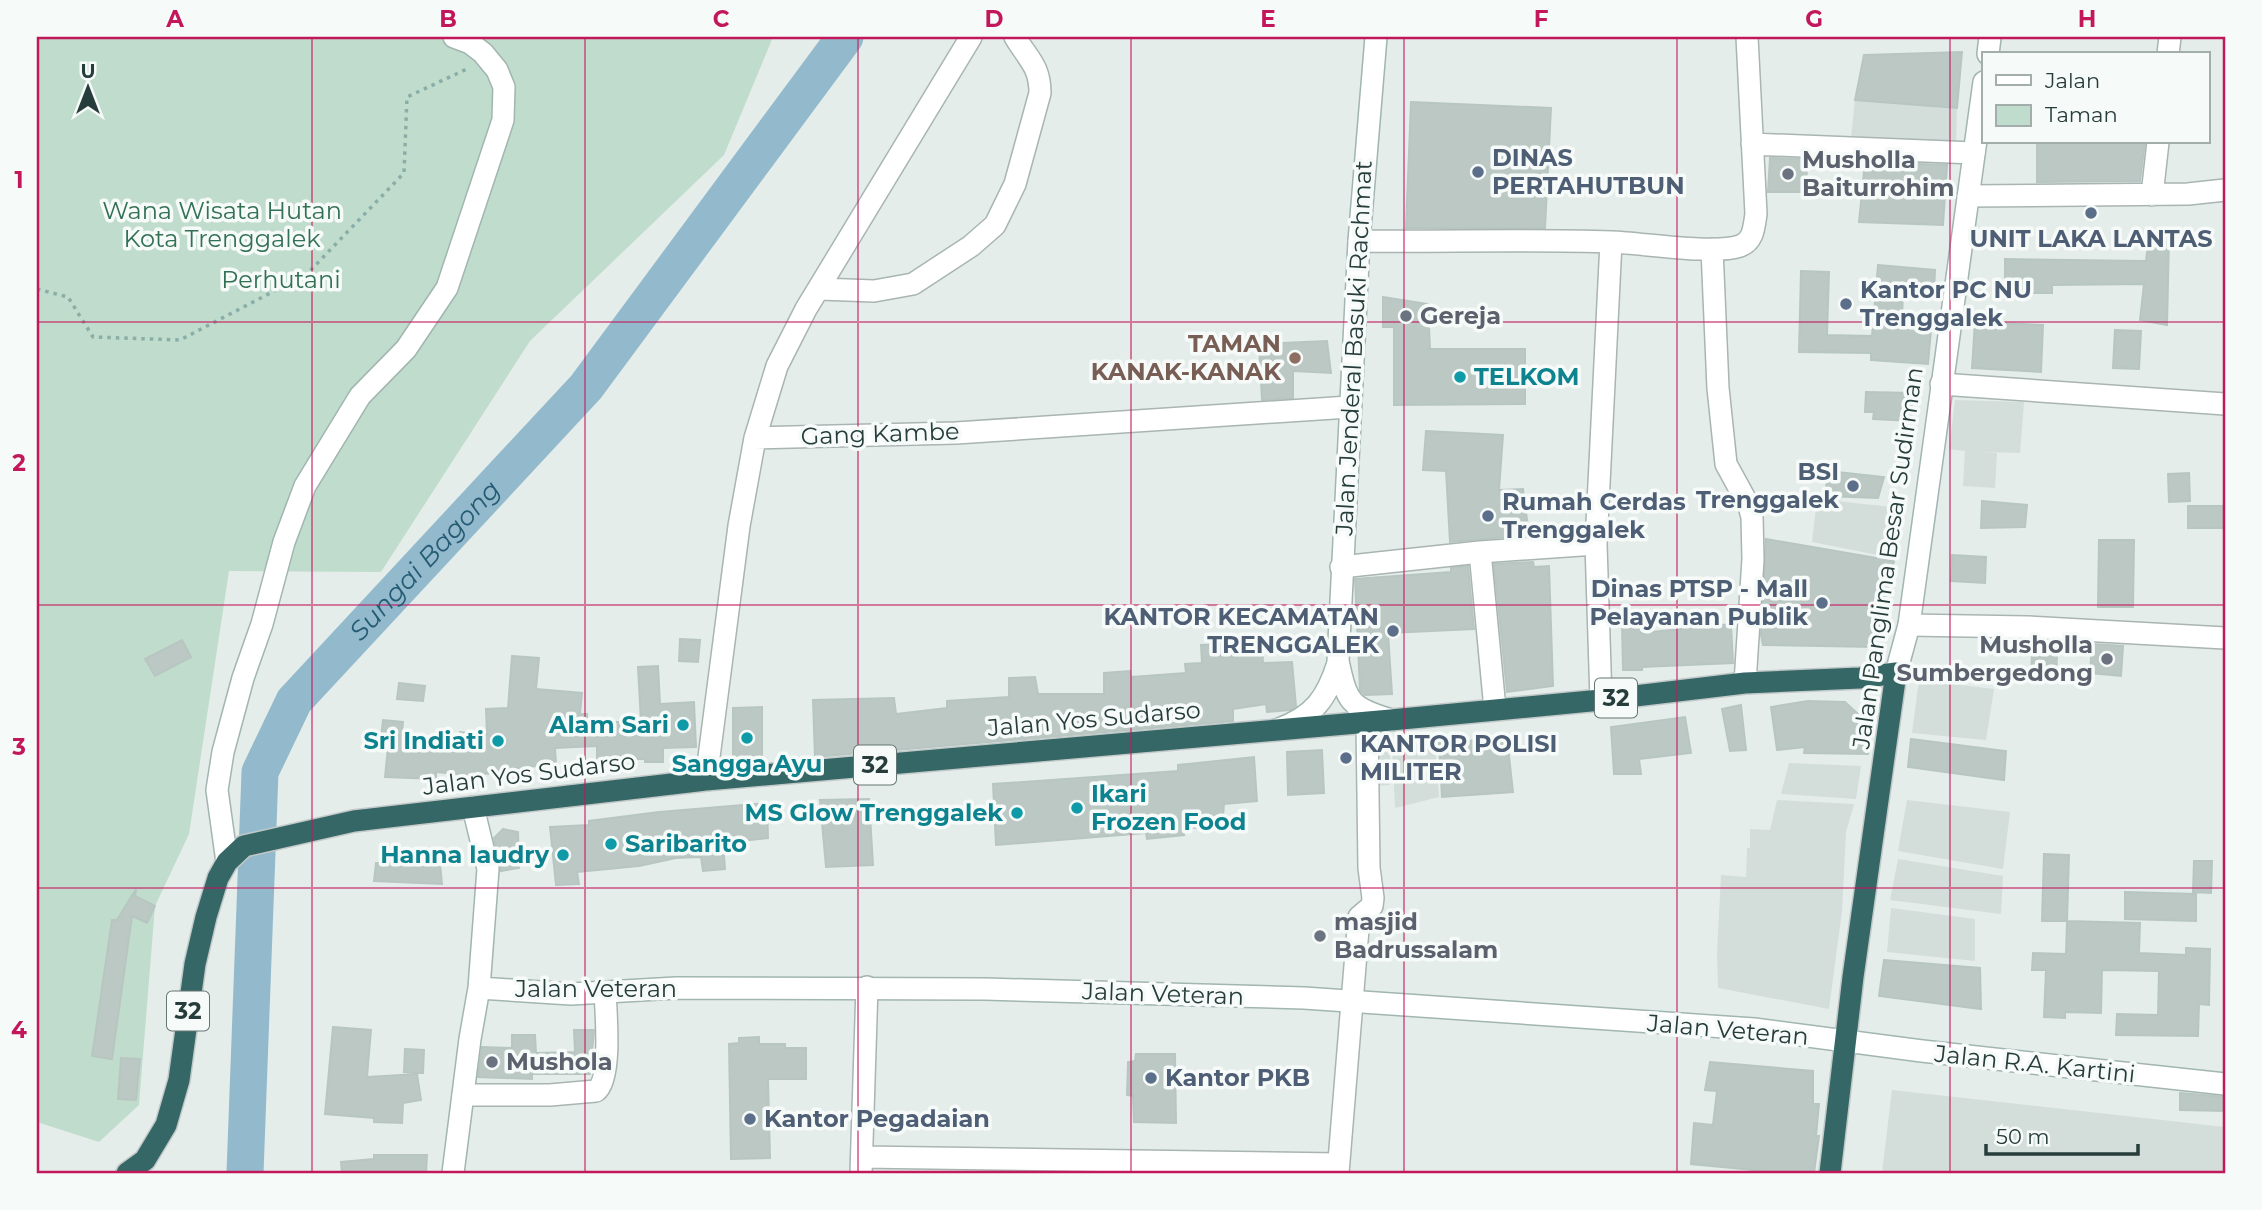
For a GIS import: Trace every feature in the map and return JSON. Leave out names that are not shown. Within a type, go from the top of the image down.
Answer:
[{"type":"highway","name":"32","points":[[1841,677],[1860,678],[1896,673]]},
{"type":"highway","name":"Jalan Panglima Besar Sudirman","points":[[1830,1173],[1845,1041],[1896,673]]},
{"type":"highway","name":"Jalan Yos Sudarso","points":[[227,862],[244,846],[354,821],[706,780],[1391,720],[1745,683],[1841,677]]},
{"type":"highway","name":"32","points":[[1841,677],[1874,689],[1885,699],[1892,713]]},
{"type":"highway","name":"32","points":[[127,1173],[145,1160],[166,1125],[178,1080],[195,964],[218,878],[227,862]]},
{"type":"street","points":[[227,862],[217,790],[223,752],[284,542],[305,486],[360,396],[406,349],[447,288],[503,120],[504,87],[490,60],[470,43],[454,37]]},
{"type":"street","points":[[706,780],[738,526],[755,438],[777,366],[806,309],[971,37]]},
{"type":"street","points":[[820,289],[874,291],[913,284],[961,253],[995,225],[1016,184],[1040,93],[1036,66],[1016,37]]},
{"type":"street","name":"Jalan Jenderal Basuki Rachmat","points":[[1338,661],[1359,241],[1376,37]]},
{"type":"street","points":[[1359,241],[1611,242],[1712,249],[1741,246],[1754,231],[1756,214],[1747,37]]},
{"type":"street","name":"Jalan Panglima Besar Sudirman","points":[[1896,673],[1909,625],[1982,96]]},
{"type":"street","points":[[1752,144],[1974,153]]},
{"type":"street","points":[[2152,194],[2158,144]]},
{"type":"street","points":[[1968,196],[2188,194],[2225,190]]},
{"type":"street","points":[[1601,700],[1596,544],[1611,242]]},
{"type":"street","points":[[1712,249],[1718,388],[1726,464],[1749,506],[1752,517],[1753,559],[1745,683]]},
{"type":"street","points":[[1941,384],[2225,404]]},
{"type":"street","name":"Gang Kambe","points":[[755,438],[956,433],[1349,407]]},
{"type":"street","points":[[1341,567],[1480,552],[1596,544]]},
{"type":"street","points":[[1480,552],[1495,709]]},
{"type":"street","points":[[1909,625],[2027,627],[2225,638]]},
{"type":"street","points":[[1338,661],[1344,689],[1351,702],[1365,712],[1391,720]]},
{"type":"street","points":[[1278,729],[1300,721],[1318,705],[1332,682],[1338,661]]},
{"type":"street","points":[[867,987],[861,1165],[1338,1168],[1359,917],[1372,906],[1373,898],[1369,868],[1367,722]]},
{"type":"street","points":[[453,1173],[479,988],[488,869],[473,807]]},
{"type":"street","name":"Jalan Veteran","points":[[479,988],[571,994],[676,988],[867,987],[1290,998],[1754,1029],[1845,1041]]},
{"type":"street","points":[[463,1095],[550,1095],[596,1091],[601,1087],[604,1078],[605,992]]},
{"type":"street","name":"Jalan R.A. Kartini","points":[[1845,1041],[1949,1055],[2225,1084]]},
{"type":"path","points":[[37,289],[68,297],[93,338],[180,340],[307,274],[404,173],[407,97],[490,60]]},
{"type":"shaded area","points":[[1855,100],[1957,108],[1956,145],[1851,138]]},
{"type":"shaded area","points":[[1955,400],[2024,402],[2020,453],[1982,452],[1997,453],[1995,488],[1963,486],[1965,451],[1949,449]]},
{"type":"shaded area","points":[[1817,499],[1902,508],[1898,559],[1812,542]]},
{"type":"shaded area","points":[[1919,680],[1994,689],[1986,740],[1912,733]]},
{"type":"shaded area","points":[[1390,744],[1390,785],[1374,786],[1373,746]]},
{"type":"shaded area","points":[[1392,745],[1435,745],[1439,797],[1395,808]]},
{"type":"shaded area","points":[[1789,763],[1861,766],[1856,799],[1781,794]]},
{"type":"shaded area","points":[[1777,800],[1854,804],[1846,832],[1842,911],[1829,1009],[1718,988],[1721,875],[1746,877],[1750,829],[1770,830]]},
{"type":"shaded area","points":[[1907,800],[2010,812],[2003,869],[1898,851]]},
{"type":"shaded area","points":[[1898,859],[2003,876],[2001,914],[1890,900]]},
{"type":"shaded area","points":[[1891,908],[1975,919],[1975,961],[1887,952]]},
{"type":"shaded area","points":[[1892,1090],[2225,1127],[2225,1173],[1882,1173]]},
{"type":"green space","name":"Perhutani","points":[[37,37],[773,37],[724,155],[530,341],[381,572],[229,571],[189,834],[155,906],[139,1105],[99,1142],[37,1122]]},
{"type":"building","points":[[1962,52],[1957,108],[1855,100],[1864,55]]},
{"type":"building","name":"DINAS PERTAHUTBUN","points":[[1411,102],[1551,108],[1545,228],[1406,228]]},
{"type":"building","points":[[2037,144],[2145,144],[2140,181],[2037,182]]},
{"type":"building","name":"Musholla Baiturrohim","points":[[1770,158],[1808,159],[1805,192],[1768,192]]},
{"type":"building","points":[[1865,162],[1947,165],[1943,225],[1859,222]]},
{"type":"building","points":[[2149,236],[2169,238],[2167,325],[2140,320],[2144,284],[2052,285],[2052,293],[2005,293],[2005,259],[2146,261]]},
{"type":"building","name":"Kantor PC NU Trenggalek","points":[[1878,265],[1935,270],[1934,292],[1903,292],[1902,318],[1932,319],[1928,364],[1871,360],[1871,353],[1799,352],[1801,271],[1829,272],[1827,335],[1872,336]]},
{"type":"building","name":"TELKOM","points":[[1383,297],[1428,304],[1430,349],[1525,349],[1525,404],[1394,405],[1394,327],[1383,327]]},
{"type":"building","points":[[1975,322],[2043,325],[2041,372],[1972,368]]},
{"type":"building","points":[[2115,330],[2141,331],[2139,369],[2113,368]]},
{"type":"building","name":"TAMAN KANAK-KANAK","points":[[1327,341],[1331,373],[1293,371],[1293,398],[1262,400],[1259,344]]},
{"type":"building","points":[[1866,392],[1913,393],[1911,421],[1873,419],[1874,412],[1865,412]]},
{"type":"building","points":[[1426,431],[1503,435],[1499,490],[1523,489],[1529,535],[1450,542],[1446,471],[1423,470]]},
{"type":"building","name":"BSI Trenggalek","points":[[1828,471],[1884,477],[1878,498],[1825,496]]},
{"type":"building","points":[[2189,473],[2190,501],[2169,502],[2168,474]]},
{"type":"building","points":[[1982,501],[2027,505],[2025,527],[1981,528]]},
{"type":"building","points":[[2188,506],[2225,506],[2225,528],[2188,528]]},
{"type":"building","name":"Dinas PTSP - Mall Pelayanan Publik","points":[[1766,539],[1894,561],[1874,647],[1763,645],[1761,635]]},
{"type":"building","points":[[2099,540],[2134,540],[2133,607],[2098,607]]},
{"type":"building","points":[[1952,555],[1986,557],[1985,583],[1951,581]]},
{"type":"building","points":[[1533,562],[1534,567],[1549,566],[1553,686],[1507,692],[1494,564]]},
{"type":"building","name":"KANTOR KECAMATAN TRENGGALEK","points":[[1468,566],[1474,629],[1388,633],[1392,694],[1365,695],[1360,690],[1355,579],[1451,572],[1451,568]]},
{"type":"building","points":[[1622,623],[1640,624],[1641,633],[1731,624],[1733,663],[1623,670]]},
{"type":"building","points":[[680,639],[700,640],[698,662],[679,661]]},
{"type":"building","points":[[182,640],[191,657],[155,676],[145,659]]},
{"type":"building","points":[[1230,644],[1230,649],[1262,646],[1263,663],[1292,662],[1296,706],[1290,710],[1267,712],[1266,704],[1233,709],[1233,721],[815,757],[813,700],[894,698],[896,714],[947,708],[947,701],[1009,697],[1009,678],[1035,677],[1038,694],[1104,694],[1104,673],[1130,671],[1131,677],[1186,673],[1185,664],[1202,663],[1201,645]]},
{"type":"building","name":"Musholla Sumbergedong","points":[[2092,644],[2123,646],[2121,676],[2090,673]]},
{"type":"building","points":[[2032,653],[2057,654],[2056,680],[2031,679]]},
{"type":"building","points":[[512,656],[539,658],[536,689],[582,693],[580,714],[587,714],[587,722],[641,722],[638,667],[658,666],[660,704],[694,702],[696,747],[663,748],[663,762],[645,762],[645,759],[597,759],[597,746],[555,748],[556,764],[509,769],[509,773],[477,776],[436,772],[436,779],[385,777],[388,747],[380,746],[383,720],[403,722],[401,741],[442,742],[442,737],[460,738],[460,732],[487,735],[486,709],[508,708]]},
{"type":"building","points":[[399,683],[425,686],[423,701],[397,699]]},
{"type":"building","points":[[1808,701],[1845,702],[1872,727],[1868,754],[1804,753],[1805,747],[1777,750],[1771,707]]},
{"type":"building","points":[[1741,705],[1746,750],[1730,751],[1722,709]]},
{"type":"building","name":"Sangga Ayu","points":[[762,707],[762,762],[733,764],[733,708]]},
{"type":"building","points":[[1685,717],[1691,753],[1639,759],[1641,774],[1614,774],[1611,727]]},
{"type":"building","points":[[1507,738],[1513,792],[1442,797],[1439,743]]},
{"type":"building","points":[[1911,739],[2006,751],[2004,780],[1908,767]]},
{"type":"building","points":[[1322,750],[1324,793],[1288,795],[1287,752]]},
{"type":"building","points":[[1254,757],[1257,801],[1224,804],[1222,827],[1183,828],[1184,835],[1147,839],[1146,833],[996,845],[993,784],[1178,771],[1178,765]]},
{"type":"building","points":[[869,799],[873,865],[826,867],[820,800]]},
{"type":"building","points":[[767,803],[768,838],[723,843],[725,869],[703,871],[701,857],[676,858],[639,866],[577,872],[579,884],[556,885],[550,827],[589,825],[589,821],[659,812]]},
{"type":"building","points":[[503,829],[518,832],[519,868],[501,871],[494,838]]},
{"type":"building","points":[[2044,854],[2069,855],[2067,921],[2042,921]]},
{"type":"building","points":[[2194,861],[2212,861],[2211,893],[2193,892]]},
{"type":"building","points":[[376,863],[440,863],[442,884],[374,881]]},
{"type":"building","points":[[136,889],[135,896],[155,906],[147,923],[132,916],[112,1059],[92,1056],[112,920],[117,920]]},
{"type":"building","points":[[2125,892],[2196,894],[2196,921],[2125,919]]},
{"type":"building","points":[[2067,921],[2140,923],[2139,953],[2186,955],[2186,948],[2210,949],[2209,1005],[2199,1004],[2198,1036],[2116,1035],[2117,1014],[2158,1015],[2159,971],[2102,970],[2101,1013],[2065,1012],[2065,1018],[2044,1017],[2046,970],[2032,970],[2033,953],[2066,954]]},
{"type":"building","points":[[1884,960],[1980,968],[1981,1009],[1879,996]]},
{"type":"building","points":[[333,1027],[371,1030],[367,1077],[417,1074],[421,1100],[403,1103],[402,1123],[374,1122],[374,1118],[325,1114]]},
{"type":"building","points":[[574,1030],[594,1030],[590,1074],[532,1074],[532,1079],[478,1077],[482,1047],[512,1048],[512,1035],[535,1035],[536,1053],[575,1052]]},
{"type":"building","name":"Kantor Pegadaian","points":[[759,1037],[759,1044],[785,1044],[785,1048],[806,1048],[806,1079],[768,1079],[770,1158],[731,1159],[729,1044],[739,1043],[739,1038]]},
{"type":"building","points":[[405,1049],[424,1050],[423,1073],[404,1072]]},
{"type":"building","name":"Kantor PKB","points":[[1136,1054],[1175,1054],[1176,1123],[1134,1122],[1133,1096],[1127,1095],[1128,1062],[1135,1061]]},
{"type":"building","points":[[121,1058],[140,1059],[136,1100],[118,1099]]},
{"type":"building","points":[[1710,1062],[1813,1071],[1813,1104],[1819,1104],[1816,1136],[1819,1136],[1814,1173],[1784,1173],[1691,1164],[1694,1123],[1713,1125],[1717,1091],[1705,1090]]},
{"type":"building","points":[[2180,1093],[2225,1097],[2225,1111],[2180,1110]]},
{"type":"building","points":[[374,1155],[427,1155],[426,1173],[342,1173],[341,1162],[374,1159]]},
{"type":"waterway","name":"Sungai Bagong","points":[[245,1173],[260,772],[294,701],[586,387],[845,37]]},
{"type":"place","name":"DINAS PERTAHUTBUN","points":[[1478,172]]},
{"type":"place","name":"Musholla Baiturrohim","points":[[1788,174]]},
{"type":"place","name":"UNIT LAKA LANTAS","points":[[2091,213]]},
{"type":"place","name":"Kantor PC NU Trenggalek","points":[[1846,304]]},
{"type":"place","name":"Gereja","points":[[1406,316]]},
{"type":"place","name":"TAMAN KANAK-KANAK","points":[[1295,358]]},
{"type":"place","name":"TELKOM","points":[[1460,377]]},
{"type":"place","name":"BSI Trenggalek","points":[[1853,486]]},
{"type":"place","name":"Rumah Cerdas Trenggalek","points":[[1488,516]]},
{"type":"place","name":"Dinas PTSP - Mall Pelayanan Publik","points":[[1822,603]]},
{"type":"place","name":"KANTOR KECAMATAN TRENGGALEK","points":[[1393,631]]},
{"type":"place","name":"Musholla Sumbergedong","points":[[2107,659]]},
{"type":"place","name":"Alam Sari","points":[[683,725]]},
{"type":"place","name":"Sangga Ayu","points":[[747,738]]},
{"type":"place","name":"Sri Indiati","points":[[498,741]]},
{"type":"place","name":"KANTOR POLISI MILITER","points":[[1346,758]]},
{"type":"place","name":"Ikari Frozen Food","points":[[1077,808]]},
{"type":"place","name":"MS Glow Trenggalek","points":[[1017,813]]},
{"type":"place","name":"Saribarito","points":[[611,844]]},
{"type":"place","name":"Hanna laudry","points":[[563,855]]},
{"type":"place","name":"masjid Badrussalam","points":[[1320,936]]},
{"type":"place","name":"Mushola","points":[[492,1062]]},
{"type":"place","name":"Kantor PKB","points":[[1151,1078]]},
{"type":"place","name":"Kantor Pegadaian","points":[[750,1119]]},
{"type":"park label","name":"Wana Wisata Hutan Kota Trenggalek","points":[[222,225]]}]
